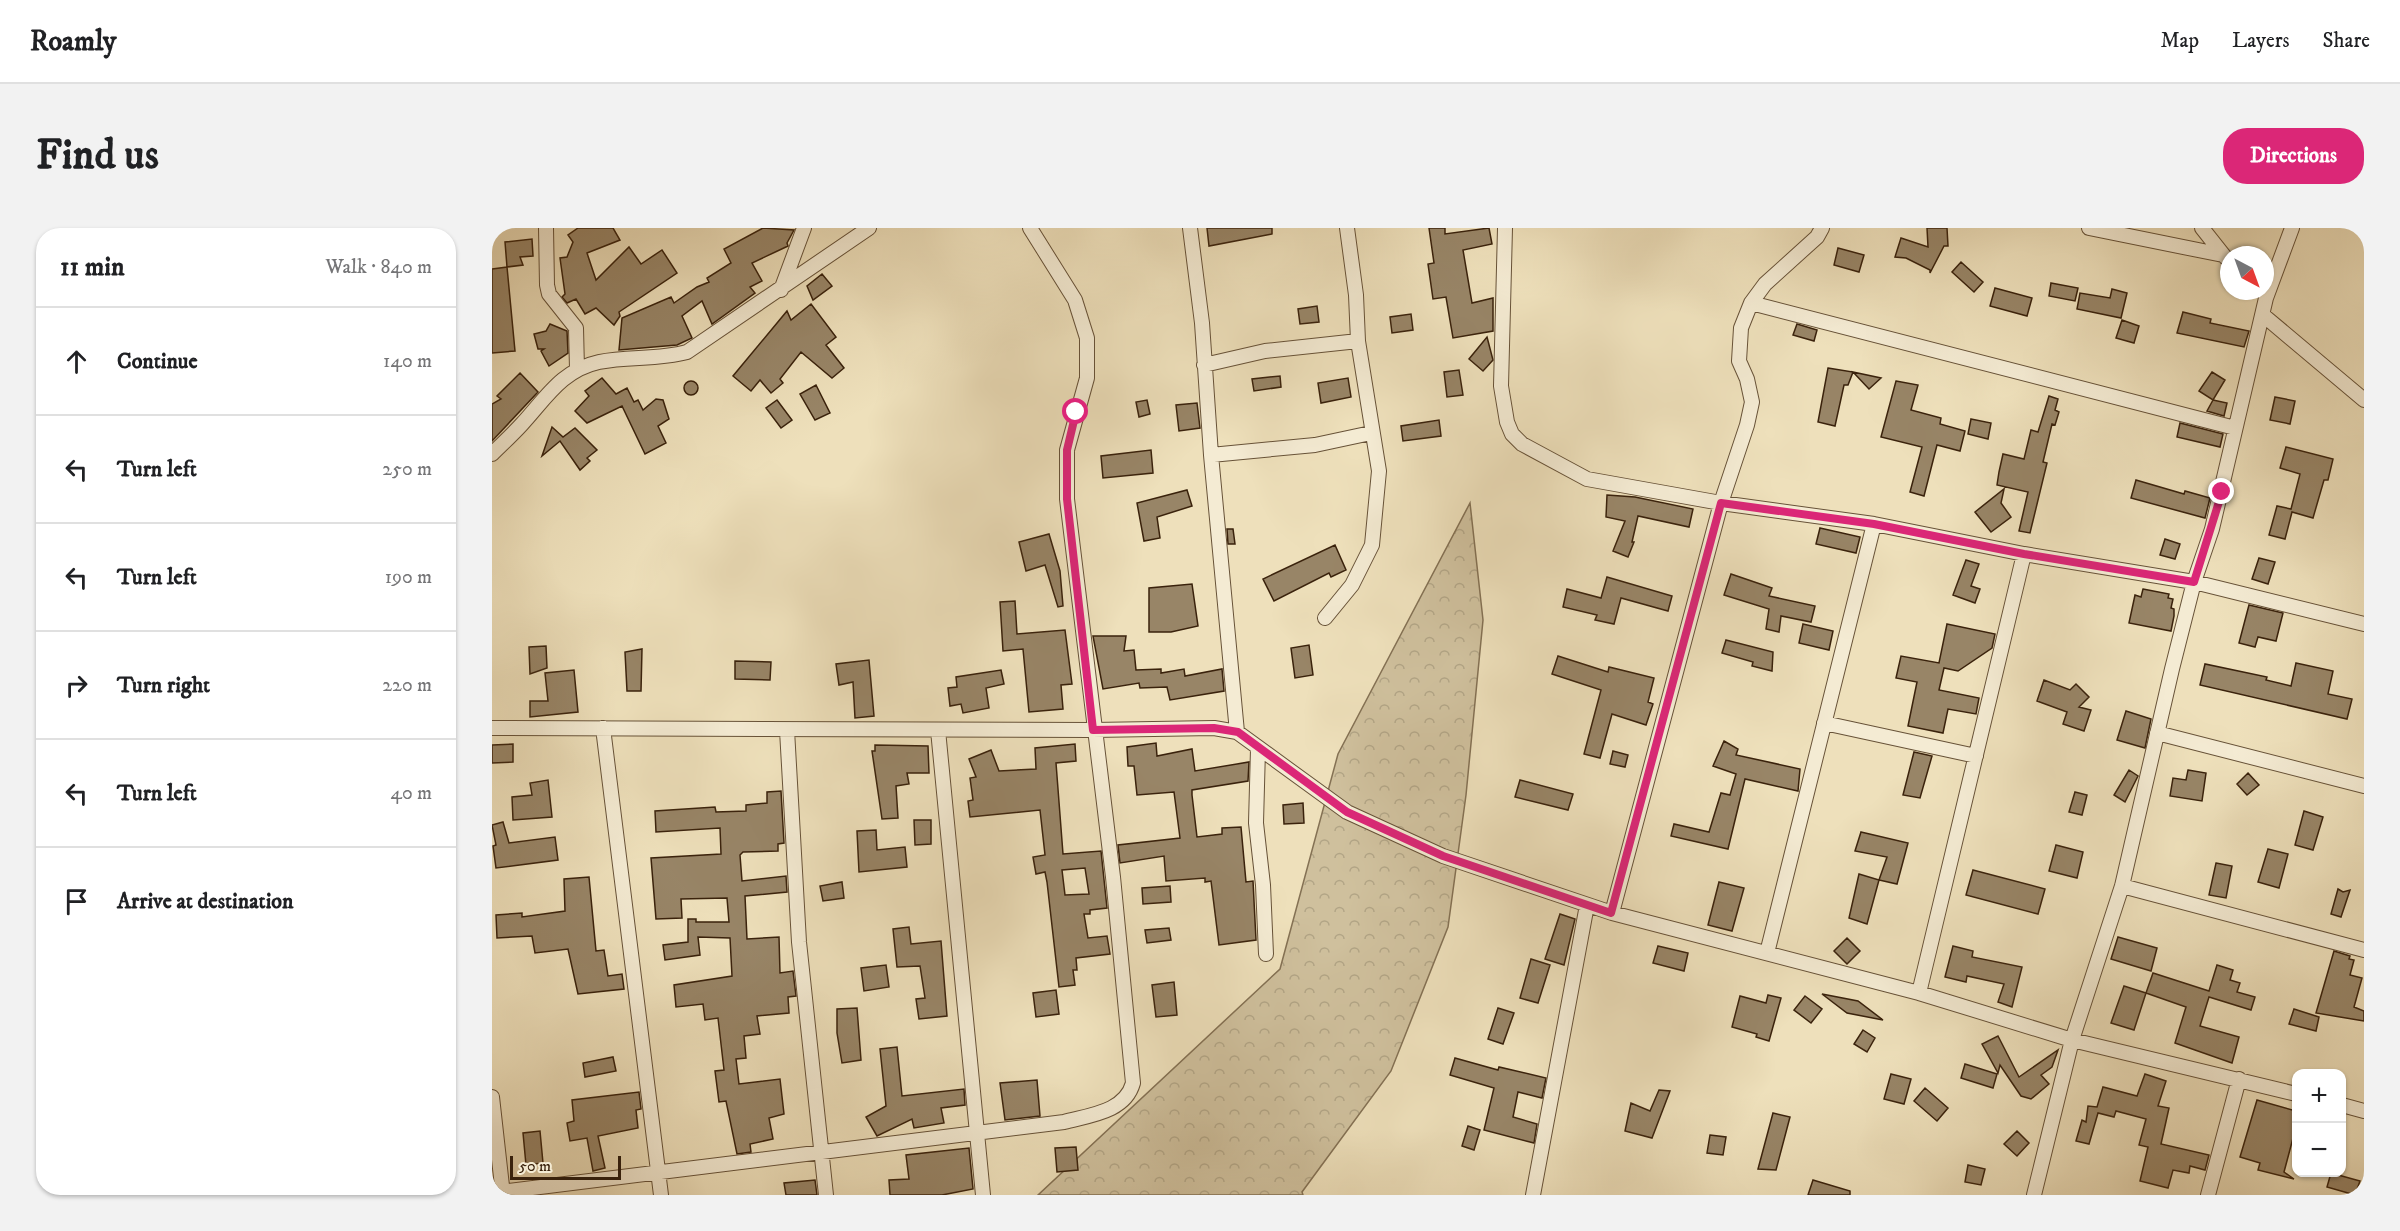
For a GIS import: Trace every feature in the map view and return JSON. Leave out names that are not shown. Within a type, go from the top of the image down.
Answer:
[{"type":"street","points":[[546,228],[547,285],[549,294],[576,328],[577,369]]},
{"type":"street","points":[[781,290],[804,228]]},
{"type":"street","points":[[492,454],[522,424],[558,381],[577,369],[601,362],[654,358],[687,352],[869,228]]},
{"type":"street","points":[[492,1097],[499,1194],[976,1131],[1064,1122],[1101,1112],[1116,1106],[1130,1096],[1133,1083],[1114,889],[1093,730],[1067,499],[1067,450],[1087,378],[1087,338],[1075,300],[1030,228]]},
{"type":"street","points":[[1190,228],[1202,323],[1211,456],[1238,732]]},
{"type":"street","points":[[1325,618],[1352,585],[1372,545],[1380,471],[1371,433],[1358,341],[1356,295],[1347,228]]},
{"type":"street","points":[[1505,228],[1501,386],[1507,422],[1512,434],[1522,444],[1587,479],[1721,503],[1874,524],[2024,554],[2194,582],[2364,624]]},
{"type":"street","points":[[1611,913],[1721,503],[1747,425],[1752,402],[1747,379],[1739,362],[1740,328],[1751,303],[1765,284],[1817,237],[1822,228]]},
{"type":"street","points":[[2090,228],[2220,257]]},
{"type":"street","points":[[2202,228],[2220,250]]},
{"type":"street","points":[[2274,270],[2292,228]]},
{"type":"street","points":[[2034,1195],[2072,1040],[2122,886],[2194,582],[2212,529],[2263,315],[2263,300]]},
{"type":"street","points":[[1751,303],[2235,428]]},
{"type":"street","points":[[2263,315],[2364,400]]},
{"type":"street","points":[[1204,365],[1265,351],[1358,341]]},
{"type":"street","points":[[1211,456],[1315,445],[1371,433]]},
{"type":"street","points":[[1767,953],[1874,524]]},
{"type":"street","points":[[1919,993],[2024,554]]},
{"type":"street","points":[[1824,723],[1976,756]]},
{"type":"street","points":[[492,728],[787,730],[1214,728],[1238,732],[1258,749],[1347,812],[1443,856],[1611,913],[1919,993],[2072,1040],[2292,1093]]},
{"type":"street","points":[[603,728],[661,1195]]},
{"type":"street","points":[[787,730],[799,942],[826,1195]]},
{"type":"street","points":[[938,730],[983,1195]]},
{"type":"street","points":[[2157,733],[2364,786]]},
{"type":"street","points":[[1258,749],[1256,823],[1263,885],[1266,954]]},
{"type":"street","points":[[2122,886],[2364,950]]},
{"type":"street","points":[[1533,1195],[1587,905]]},
{"type":"street","points":[[2208,1195],[2239,1079]]},
{"type":"street","points":[[2346,1106],[2364,1111]]},
{"type":"green space","points":[[1470,503],[1483,620],[1466,795],[1448,927],[1391,1071],[1302,1192],[1303,1195],[1038,1195],[1280,969],[1338,754]]},
{"type":"building","points":[[578,228],[613,228],[620,240],[587,253],[596,280],[629,247],[641,264],[662,250],[677,273],[619,312],[620,316],[614,325],[596,308],[585,314],[576,299],[567,303],[562,297],[565,294],[560,258],[567,257],[573,242],[568,235]]},
{"type":"building","points":[[763,228],[794,230],[787,243],[788,246],[752,263],[762,281],[750,287],[755,293],[712,324],[702,301],[682,316],[692,338],[677,345],[619,350],[622,318],[671,297],[674,303],[697,287],[709,282],[707,278],[731,263],[724,249]]},
{"type":"building","points":[[1207,228],[1272,228],[1272,234],[1209,246]]},
{"type":"building","points":[[1429,228],[1445,228],[1445,234],[1489,228],[1492,244],[1463,250],[1472,303],[1493,298],[1493,331],[1453,338],[1446,297],[1433,299],[1428,264],[1434,263]]},
{"type":"building","points":[[1927,228],[1947,228],[1948,246],[1944,246],[1930,273],[1930,270],[1906,258],[1895,257],[1901,238],[1928,247]]},
{"type":"building","points":[[532,239],[533,256],[520,257],[523,265],[507,267],[505,242]]},
{"type":"building","points":[[1838,248],[1864,255],[1859,272],[1834,265]]},
{"type":"building","points":[[1961,262],[1983,282],[1974,292],[1952,272]]},
{"type":"building","points":[[507,267],[515,351],[492,353],[492,269]]},
{"type":"building","points":[[822,274],[832,286],[813,300],[807,286]]},
{"type":"building","points":[[2051,283],[2078,288],[2075,301],[2049,296]]},
{"type":"building","points":[[1995,288],[2032,298],[2027,316],[1990,306]]},
{"type":"building","points":[[2112,289],[2127,293],[2121,318],[2077,309],[2080,293],[2110,298]]},
{"type":"building","points":[[811,304],[836,337],[826,345],[844,368],[832,378],[801,352],[780,379],[783,383],[771,393],[760,380],[751,391],[733,376],[787,311],[791,320]]},
{"type":"building","points":[[1317,306],[1319,322],[1300,324],[1298,309]]},
{"type":"building","points":[[2183,312],[2211,319],[2210,323],[2249,331],[2244,347],[2177,333]]},
{"type":"building","points":[[1411,314],[1413,330],[1392,333],[1390,317]]},
{"type":"building","points":[[2122,320],[2139,326],[2134,343],[2116,338]]},
{"type":"building","points":[[550,324],[567,331],[568,353],[549,366],[541,351],[544,349],[538,349],[534,334],[546,331]]},
{"type":"building","points":[[1797,324],[1817,330],[1814,341],[1793,335]]},
{"type":"building","points":[[1487,337],[1493,360],[1483,371],[1469,359]]},
{"type":"building","points":[[1828,368],[1853,372],[1848,385],[1844,385],[1835,426],[1818,422]]},
{"type":"building","points":[[1459,370],[1463,395],[1447,397],[1444,372]]},
{"type":"building","points":[[1853,372],[1881,378],[1869,389]]},
{"type":"building","points":[[2212,372],[2225,380],[2213,400],[2199,391]]},
{"type":"building","points":[[520,373],[538,392],[492,441],[492,404],[501,399],[497,396]]},
{"type":"building","points":[[1280,376],[1281,387],[1254,391],[1252,379]]},
{"type":"building","points":[[602,378],[616,394],[627,388],[634,402],[638,400],[643,410],[656,399],[663,400],[669,419],[658,426],[666,443],[645,454],[622,406],[587,423],[575,411],[589,396],[585,391]]},
{"type":"building","points":[[1348,378],[1351,397],[1321,403],[1318,383]]},
{"type":"building","points":[[691,381],[696,383],[698,388],[696,393],[691,395],[686,393],[684,388],[686,383]]},
{"type":"building","points":[[1896,381],[1918,385],[1911,410],[1941,418],[1940,424],[1965,431],[1960,451],[1937,445],[1924,496],[1910,492],[1922,447],[1881,437]]},
{"type":"building","points":[[816,385],[830,413],[815,420],[800,394]]},
{"type":"building","points":[[2049,396],[2058,399],[2055,410],[2059,412],[2055,425],[2052,424],[2043,462],[2047,463],[2030,533],[2019,531],[2028,492],[1997,485],[2003,454],[2024,459],[2031,430],[2038,432]]},
{"type":"building","points":[[2275,397],[2295,401],[2290,424],[2270,420]]},
{"type":"building","points":[[777,400],[792,420],[781,428],[766,408]]},
{"type":"building","points":[[1147,400],[1150,414],[1139,417],[1136,402]]},
{"type":"building","points":[[2213,400],[2227,403],[2224,416],[2207,411]]},
{"type":"building","points":[[1197,403],[1200,428],[1179,431],[1176,405]]},
{"type":"building","points":[[1971,419],[1991,423],[1988,439],[1968,434]]},
{"type":"building","points":[[1439,420],[1441,436],[1403,441],[1401,426]]},
{"type":"building","points":[[2180,423],[2223,434],[2220,447],[2177,437]]},
{"type":"building","points":[[552,427],[563,437],[575,428],[597,450],[587,458],[590,461],[580,470],[560,441],[542,456]]},
{"type":"building","points":[[2286,447],[2333,459],[2328,480],[2324,480],[2313,518],[2292,512],[2285,539],[2269,535],[2277,506],[2291,509],[2300,474],[2280,468]]},
{"type":"building","points":[[1151,450],[1153,473],[1103,478],[1101,456]]},
{"type":"building","points":[[2136,480],[2184,494],[2185,491],[2210,498],[2205,518],[2131,498]]},
{"type":"building","points":[[2004,489],[2001,503],[2011,517],[1991,532],[1975,512]]},
{"type":"building","points":[[1187,490],[1192,506],[1157,517],[1160,538],[1144,541],[1137,503]]},
{"type":"building","points":[[1607,495],[1635,497],[1693,509],[1689,527],[1638,516],[1632,542],[1634,542],[1628,557],[1613,551],[1625,521],[1606,517]]},
{"type":"building","points":[[1820,528],[1860,537],[1856,553],[1816,544]]},
{"type":"building","points":[[1227,529],[1233,529],[1235,544],[1228,544]]},
{"type":"building","points":[[1049,534],[1060,571],[1063,606],[1058,607],[1045,565],[1026,571],[1019,542]]},
{"type":"building","points":[[2165,539],[2180,544],[2175,559],[2160,555]]},
{"type":"building","points":[[1335,545],[1346,570],[1331,577],[1329,573],[1274,601],[1263,579]]},
{"type":"building","points":[[2259,558],[2275,562],[2268,584],[2252,579]]},
{"type":"building","points":[[1966,560],[1979,564],[1971,586],[1980,589],[1975,603],[1953,595]]},
{"type":"building","points":[[1731,574],[1772,588],[1769,596],[1815,606],[1811,622],[1781,616],[1779,632],[1766,629],[1769,609],[1724,595]]},
{"type":"building","points":[[1607,577],[1672,596],[1668,611],[1621,598],[1614,624],[1595,620],[1597,615],[1563,607],[1567,589],[1601,598]]},
{"type":"building","points":[[1192,584],[1198,626],[1171,632],[1149,632],[1149,588]]},
{"type":"building","points":[[2143,589],[2169,594],[2168,598],[2173,599],[2171,608],[2174,609],[2174,616],[2171,631],[2129,623],[2135,595],[2141,597]]},
{"type":"building","points":[[1015,601],[1017,634],[1065,630],[1072,684],[1061,685],[1063,709],[1029,712],[1023,649],[1003,651],[1000,602]]},
{"type":"building","points":[[2249,605],[2283,613],[2276,641],[2258,637],[2255,647],[2239,643]]},
{"type":"building","points":[[1803,624],[1833,631],[1829,650],[1799,643]]},
{"type":"building","points":[[1947,624],[1995,634],[1992,648],[1958,671],[1944,668],[1939,690],[1979,698],[1976,714],[1948,709],[1943,733],[1908,726],[1917,682],[1896,678],[1901,656],[1939,663]]},
{"type":"building","points":[[1093,636],[1126,636],[1124,651],[1134,650],[1136,670],[1161,669],[1161,673],[1184,669],[1185,676],[1222,669],[1224,691],[1170,700],[1167,687],[1140,688],[1139,683],[1103,689]]},
{"type":"building","points":[[1726,640],[1773,652],[1772,671],[1752,666],[1753,662],[1722,653]]},
{"type":"building","points":[[1309,645],[1313,675],[1295,678],[1291,648]]},
{"type":"building","points":[[546,646],[547,668],[530,674],[529,647]]},
{"type":"building","points":[[642,649],[641,691],[627,691],[625,652]]},
{"type":"building","points":[[1558,656],[1608,672],[1609,667],[1654,678],[1648,702],[1653,704],[1646,725],[1612,714],[1600,758],[1584,754],[1601,690],[1552,674]]},
{"type":"building","points":[[869,660],[874,716],[855,718],[853,682],[839,685],[836,664]]},
{"type":"building","points":[[735,661],[771,662],[770,680],[735,679]]},
{"type":"building","points":[[2296,663],[2333,671],[2328,694],[2352,699],[2347,719],[2200,685],[2205,664],[2267,677],[2266,680],[2291,686]]},
{"type":"building","points":[[574,670],[578,712],[530,717],[530,701],[548,701],[545,673]]},
{"type":"building","points":[[1001,670],[1004,684],[986,688],[989,708],[963,713],[961,704],[950,706],[948,688],[957,687],[956,677]]},
{"type":"building","points":[[2044,680],[2070,690],[2076,684],[2089,697],[2079,707],[2091,710],[2084,731],[2063,724],[2067,712],[2037,701]]},
{"type":"building","points":[[2126,711],[2151,719],[2145,748],[2117,740]]},
{"type":"building","points":[[1724,741],[1738,749],[1736,755],[1800,769],[1798,791],[1745,779],[1728,849],[1671,836],[1674,824],[1709,832],[1721,793],[1730,795],[1736,774],[1713,766]]},
{"type":"building","points":[[1156,743],[1157,756],[1192,749],[1195,771],[1249,762],[1248,781],[1192,790],[1192,795],[1197,837],[1222,834],[1222,828],[1241,827],[1246,882],[1253,881],[1256,940],[1219,945],[1211,881],[1205,882],[1205,878],[1166,881],[1164,856],[1120,863],[1118,845],[1180,838],[1174,792],[1137,795],[1134,766],[1128,766],[1127,747]]},
{"type":"building","points":[[513,744],[513,762],[492,763],[492,745]]},
{"type":"building","points":[[1075,744],[1076,761],[1056,763],[1063,854],[1101,851],[1107,908],[1090,910],[1090,914],[1084,914],[1088,938],[1107,936],[1110,954],[1076,958],[1077,970],[1073,970],[1075,985],[1059,987],[1045,872],[1036,874],[1033,857],[1045,855],[1040,810],[970,817],[968,801],[973,800],[970,778],[976,777],[969,759],[991,750],[999,771],[1036,769],[1035,748]],"holes":[[[1085,868],[1089,894],[1065,895],[1062,870]]]},
{"type":"building","points":[[875,745],[928,746],[929,773],[907,773],[909,784],[896,786],[898,818],[882,819],[872,751],[875,751]]},
{"type":"building","points":[[1613,751],[1628,755],[1625,767],[1610,764]]},
{"type":"building","points":[[1914,752],[1932,756],[1920,798],[1903,795]]},
{"type":"building","points":[[2129,770],[2138,776],[2125,802],[2114,795]]},
{"type":"building","points":[[2188,770],[2206,773],[2202,801],[2170,796],[2173,778],[2186,780]]},
{"type":"building","points":[[2248,773],[2259,785],[2247,795],[2237,784]]},
{"type":"building","points":[[548,780],[552,817],[513,820],[512,797],[532,795],[530,783]]},
{"type":"building","points":[[1520,780],[1573,794],[1568,810],[1515,797]]},
{"type":"building","points":[[781,791],[784,843],[778,844],[778,851],[743,852],[740,855],[742,881],[786,876],[787,892],[745,896],[747,939],[779,937],[780,973],[793,971],[796,996],[788,997],[789,1013],[757,1016],[760,1034],[744,1036],[746,1058],[736,1059],[739,1084],[780,1079],[784,1114],[769,1118],[773,1139],[750,1144],[751,1152],[737,1154],[726,1101],[719,1102],[715,1071],[724,1070],[718,1018],[705,1020],[703,1004],[676,1007],[674,985],[732,976],[730,938],[698,937],[700,955],[665,960],[663,945],[688,942],[688,919],[696,919],[696,922],[729,922],[727,898],[681,899],[682,918],[656,919],[651,858],[721,854],[720,828],[656,832],[655,811],[715,807],[716,812],[746,811],[746,805],[767,803],[767,792]]},
{"type":"building","points":[[2075,792],[2087,795],[2082,815],[2069,812]]},
{"type":"building","points":[[1303,803],[1304,823],[1284,824],[1283,805]]},
{"type":"building","points":[[2304,811],[2323,817],[2313,850],[2295,845]]},
{"type":"building","points":[[914,820],[931,820],[931,844],[915,845]]},
{"type":"building","points":[[503,822],[509,843],[555,837],[558,860],[496,868],[493,846],[496,845],[492,825]]},
{"type":"building","points":[[876,830],[877,850],[905,847],[907,867],[859,872],[857,831]]},
{"type":"building","points":[[1861,832],[1908,843],[1897,884],[1879,880],[1887,857],[1855,851]]},
{"type":"building","points":[[2056,845],[2083,852],[2077,878],[2049,871]]},
{"type":"building","points":[[2268,849],[2288,854],[2279,888],[2258,882]]},
{"type":"building","points":[[2216,863],[2232,866],[2226,898],[2209,895]]},
{"type":"building","points":[[1973,870],[2045,889],[2038,914],[1966,895]]},
{"type":"building","points":[[1859,874],[1879,880],[1867,924],[1849,918]]},
{"type":"building","points":[[589,877],[596,951],[604,950],[608,976],[622,974],[624,989],[578,994],[568,949],[535,953],[532,936],[497,938],[496,915],[522,913],[522,917],[565,911],[564,879]]},
{"type":"building","points":[[842,882],[844,898],[823,901],[820,886]]},
{"type":"building","points":[[1719,882],[1744,888],[1732,931],[1708,925]]},
{"type":"building","points":[[1170,886],[1171,902],[1143,904],[1142,888]]},
{"type":"building","points":[[2338,889],[2343,892],[2350,890],[2341,917],[2331,914]]},
{"type":"building","points":[[1560,914],[1575,919],[1564,965],[1545,959]]},
{"type":"building","points":[[909,927],[911,944],[941,941],[947,1016],[919,1019],[916,999],[925,998],[920,966],[897,967],[893,929]]},
{"type":"building","points":[[1169,928],[1171,940],[1147,943],[1145,930]]},
{"type":"building","points":[[2118,937],[2157,948],[2151,971],[2111,959]]},
{"type":"building","points":[[1847,938],[1860,951],[1847,964],[1834,951]]},
{"type":"building","points":[[1658,946],[1688,953],[1684,971],[1653,963]]},
{"type":"building","points":[[1953,946],[1973,951],[1972,957],[2022,967],[2012,1007],[1998,1002],[2004,984],[1967,976],[1966,982],[1945,977]]},
{"type":"building","points":[[2334,951],[2350,956],[2349,959],[2354,960],[2350,975],[2362,978],[2354,1007],[2364,1011],[2364,1021],[2316,1013]]},
{"type":"building","points":[[1531,959],[1550,965],[1538,1003],[1520,998]]},
{"type":"building","points":[[886,965],[889,987],[864,991],[861,968]]},
{"type":"building","points":[[2217,965],[2233,970],[2230,980],[2240,983],[2237,992],[2255,997],[2251,1010],[2209,997],[2200,1026],[2239,1037],[2232,1063],[2175,1043],[2186,1007],[2146,993],[2153,973],[2209,991]]},
{"type":"building","points":[[1174,982],[1177,1015],[1156,1017],[1152,985]]},
{"type":"building","points":[[2124,986],[2146,993],[2134,1030],[2111,1023]]},
{"type":"building","points":[[1056,990],[1059,1014],[1036,1017],[1033,993]]},
{"type":"building","points":[[1822,994],[1858,1001],[1883,1020],[1847,1013]]},
{"type":"building","points":[[1768,995],[1781,998],[1769,1041],[1756,1037],[1757,1034],[1732,1027],[1740,996],[1766,1003]]},
{"type":"building","points":[[1805,996],[1822,1009],[1811,1023],[1794,1010]]},
{"type":"building","points":[[857,1008],[861,1060],[842,1063],[837,1033],[837,1009]]},
{"type":"building","points":[[1498,1008],[1514,1013],[1503,1044],[1488,1039]]},
{"type":"building","points":[[2294,1009],[2319,1017],[2316,1031],[2289,1024]]},
{"type":"building","points":[[1863,1030],[1875,1038],[1867,1052],[1854,1044]]},
{"type":"building","points":[[1998,1036],[2019,1077],[2058,1050],[2052,1067],[2041,1075],[2049,1084],[2031,1099],[2021,1096],[2000,1065],[1998,1073],[1982,1044]]},
{"type":"building","points":[[897,1047],[902,1096],[964,1089],[965,1105],[941,1108],[944,1123],[914,1128],[912,1119],[877,1136],[866,1117],[886,1106],[880,1049]]},
{"type":"building","points":[[613,1057],[616,1071],[585,1077],[583,1063]]},
{"type":"building","points":[[1455,1058],[1498,1070],[1499,1067],[1546,1078],[1542,1098],[1518,1092],[1513,1117],[1537,1124],[1534,1143],[1484,1130],[1494,1088],[1450,1075]]},
{"type":"building","points":[[1965,1064],[1997,1074],[1993,1088],[1961,1078]]},
{"type":"building","points":[[1891,1074],[1911,1079],[1904,1104],[1884,1099]]},
{"type":"building","points":[[2145,1074],[2166,1081],[2158,1106],[2169,1108],[2161,1144],[2209,1155],[2205,1170],[2190,1166],[2189,1173],[2173,1170],[2168,1188],[2140,1181],[2148,1147],[2139,1145],[2146,1119],[2116,1111],[2114,1117],[2098,1113],[2089,1144],[2076,1141],[2082,1120],[2086,1122],[2088,1106],[2097,1107],[2103,1087],[2137,1096]]},
{"type":"building","points":[[1037,1080],[1040,1116],[1005,1120],[1000,1083]]},
{"type":"building","points":[[1925,1088],[1948,1108],[1937,1121],[1914,1101]]},
{"type":"building","points":[[1659,1090],[1670,1091],[1652,1138],[1625,1131],[1631,1103],[1650,1111]]},
{"type":"building","points":[[639,1092],[641,1109],[636,1110],[638,1128],[598,1136],[605,1168],[593,1171],[587,1138],[570,1141],[567,1123],[574,1121],[572,1100]]},
{"type":"building","points":[[2257,1100],[2292,1110],[2292,1142],[2284,1172],[2294,1179],[2258,1170],[2260,1163],[2240,1157]]},
{"type":"building","points":[[1773,1113],[1790,1117],[1776,1170],[1758,1169]]},
{"type":"building","points":[[1468,1126],[1480,1130],[1474,1150],[1462,1146]]},
{"type":"building","points":[[540,1131],[543,1163],[526,1165],[523,1133]]},
{"type":"building","points":[[2017,1131],[2029,1143],[2017,1156],[2004,1144]]},
{"type":"building","points":[[1710,1135],[1726,1137],[1723,1155],[1707,1153]]},
{"type":"building","points":[[1076,1147],[1078,1170],[1057,1172],[1055,1148]]},
{"type":"building","points":[[969,1148],[973,1189],[942,1195],[890,1195],[889,1180],[909,1179],[906,1155]]},
{"type":"building","points":[[1968,1165],[1985,1169],[1981,1185],[1965,1182]]},
{"type":"building","points":[[2330,1177],[2346,1177],[2360,1181],[2355,1195],[2327,1187]]},
{"type":"building","points":[[815,1180],[817,1195],[786,1195],[784,1183]]},
{"type":"building","points":[[1813,1180],[1850,1191],[1850,1195],[1808,1195]]},
{"type":"route","points":[[1076,412],[1067,450],[1067,499],[1093,730],[1214,728],[1238,732],[1258,749],[1347,812],[1443,856],[1611,913],[1721,503],[1874,524],[2024,554],[2194,582],[2222,492]]}]
